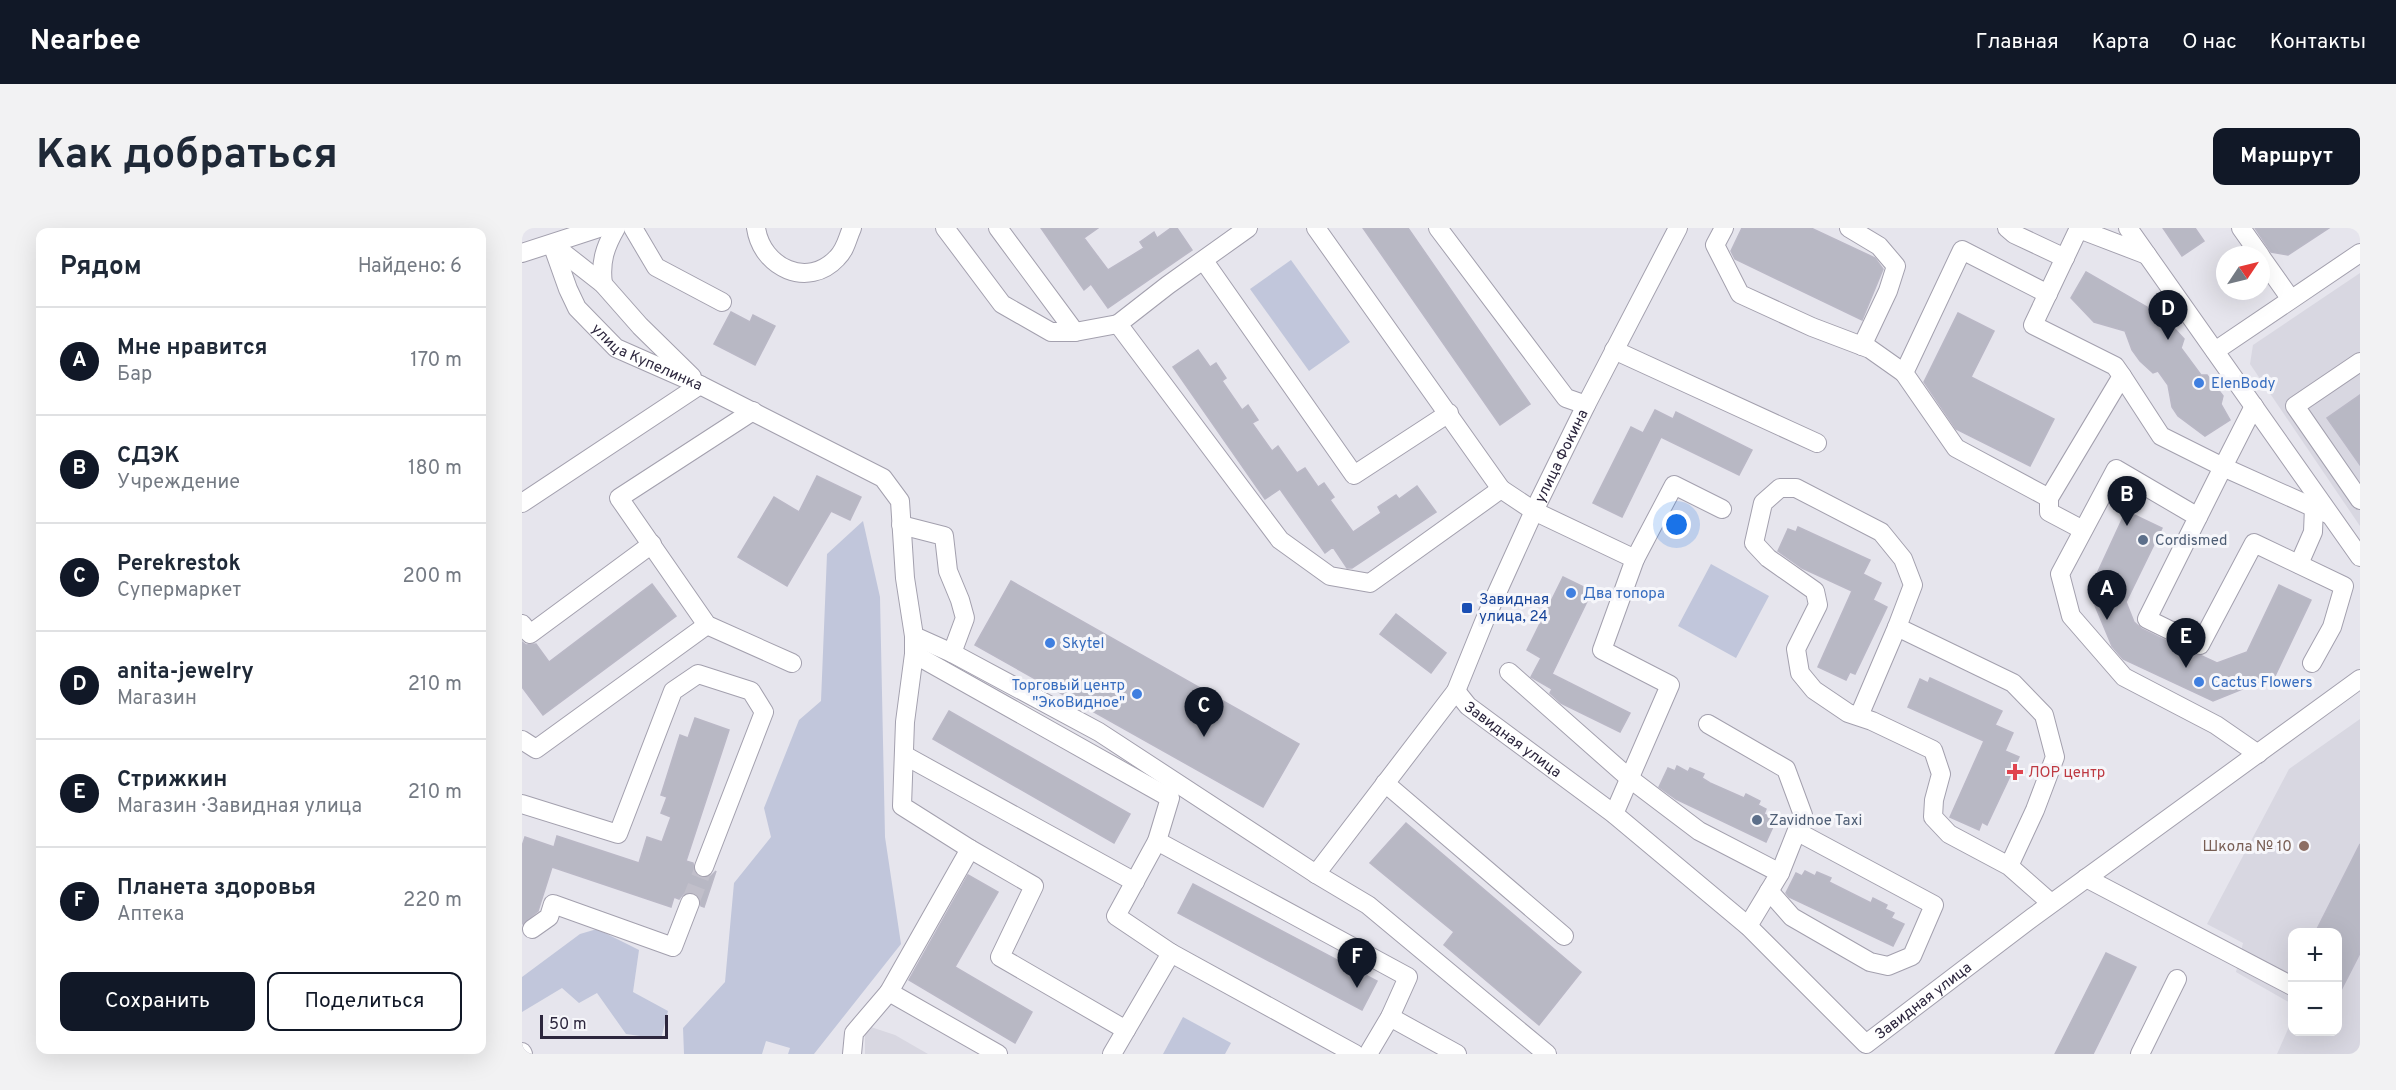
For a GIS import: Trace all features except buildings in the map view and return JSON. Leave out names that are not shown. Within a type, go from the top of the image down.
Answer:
[{"type":"street","points":[[522,253],[599,228]]},
{"type":"street","points":[[603,284],[601,266],[606,246],[616,228]]},
{"type":"street","points":[[633,228],[656,267],[722,302]]},
{"type":"street","points":[[945,228],[1002,304],[1051,332],[1075,332],[1118,324],[1248,228]]},
{"type":"street","points":[[998,228],[1075,332]]},
{"type":"street","points":[[1316,228],[1501,489],[1534,511],[1635,559]]},
{"type":"street","points":[[1438,228],[1566,398],[1586,405]]},
{"type":"street","name":"улица Фокина","points":[[1316,874],[1456,692],[1486,617],[1534,511],[1678,228]]},
{"type":"street","points":[[1707,228],[1740,294],[1812,327],[1870,349],[1904,374],[1956,448],[2049,498]]},
{"type":"street","points":[[1715,245],[1724,228]]},
{"type":"street","points":[[1849,228],[1879,246],[1896,266],[1888,291],[1862,346]]},
{"type":"street","points":[[2007,228],[2014,234],[2065,258]]},
{"type":"street","points":[[2148,256],[2079,228],[2033,325],[2115,366],[2161,436],[2322,511]]},
{"type":"street","points":[[2128,228],[2254,406],[2322,511],[2360,557]]},
{"type":"street","points":[[2241,228],[2253,246]]},
{"type":"street","points":[[753,231],[773,262],[785,269],[813,272],[838,258],[846,246],[850,230]]},
{"type":"street","name":"улица Купелинка","points":[[552,244],[603,284],[640,326],[700,385]]},
{"type":"street","name":"улица Купелинка","points":[[552,244],[577,308],[601,335],[616,348],[700,385]]},
{"type":"street","points":[[1904,374],[1962,250],[2048,294]]},
{"type":"street","points":[[2215,351],[2360,252]]},
{"type":"street","points":[[1204,261],[1354,475],[1449,413]]},
{"type":"street","points":[[2270,270],[2290,298]]},
{"type":"street","points":[[1118,324],[1280,540],[1330,576],[1370,583],[1501,489]]},
{"type":"street","points":[[1614,350],[1817,443]]},
{"type":"street","points":[[2360,362],[2295,406],[2360,500]]},
{"type":"street","points":[[2083,530],[2049,512],[2049,498],[2122,376]]},
{"type":"street","points":[[522,502],[700,385],[883,478],[900,501],[905,578],[914,645],[905,722],[902,806],[1034,886],[1000,957],[1126,1030]]},
{"type":"street","points":[[2254,406],[2147,619],[2200,645],[2254,543],[2344,586],[2332,627],[2312,663]]},
{"type":"street","points":[[753,411],[619,498],[707,625],[792,663]]},
{"type":"street","points":[[2198,517],[2116,469],[2060,574],[2071,616],[2124,677],[2216,725],[2258,754]]},
{"type":"street","points":[[1614,814],[1670,685],[1602,650],[1635,559],[1674,485],[1722,508]]},
{"type":"street","points":[[1858,716],[1913,585],[1904,559],[1881,532],[1796,488],[1780,488],[1763,503],[1754,543],[1768,558],[1815,591],[1818,605],[1796,650],[1800,673],[1814,690],[1848,712],[1933,750],[1941,774],[1932,817],[1949,834],[2009,866],[2051,903]]},
{"type":"street","points":[[2299,564],[2322,511]]},
{"type":"street","points":[[902,525],[944,537],[948,571],[965,618],[952,653]]},
{"type":"street","points":[[522,624],[530,634],[652,544]]},
{"type":"street","points":[[522,740],[536,749],[707,625]]},
{"type":"street","points":[[1897,627],[2013,683],[2044,715],[2055,757],[2035,810],[2009,866]]},
{"type":"street","points":[[914,645],[952,653],[1099,732],[1316,874],[1368,904],[1546,1054]]},
{"type":"street","points":[[914,645],[1170,798],[1157,841],[1116,915],[1171,953],[1355,1054]]},
{"type":"street","points":[[1509,672],[1629,778],[1699,831],[1780,873]]},
{"type":"street","points":[[522,804],[618,834],[673,691],[698,674],[752,691],[764,712],[704,867]]},
{"type":"street","name":"Завидная улица","points":[[1456,692],[1468,706],[1614,814],[1748,927],[1870,1049],[2051,903],[2360,679]]},
{"type":"street","points":[[1708,723],[1786,769],[1803,816],[1780,873],[1748,927]]},
{"type":"street","points":[[904,755],[1135,882]]},
{"type":"street","points":[[1384,783],[1564,936]]},
{"type":"street","points":[[1769,891],[1792,917],[1870,962],[1888,966],[1912,956],[1934,904],[1798,832]]},
{"type":"street","points":[[1157,841],[1408,977]]},
{"type":"street","points":[[852,1054],[854,1033],[889,992],[970,849]]},
{"type":"street","points":[[2086,878],[2288,984]]},
{"type":"street","points":[[532,929],[549,917],[553,904],[673,947],[690,903]]},
{"type":"street","points":[[1368,1054],[1390,1017],[1408,977],[1424,950]]},
{"type":"street","points":[[1112,1054],[1171,953]]},
{"type":"street","points":[[2140,1054],[2177,979]]},
{"type":"street","points":[[889,992],[998,1054]]},
{"type":"street","points":[[1390,1017],[1457,1054]]},
{"type":"shaded area","points":[[1291,260],[1350,342],[1309,371],[1250,289]]},
{"type":"shaded area","points":[[2360,273],[2360,526],[2250,364],[2253,345]]},
{"type":"shaded area","points":[[863,521],[880,597],[885,837],[901,944],[814,1054],[788,1054],[790,1048],[766,1041],[762,1054],[684,1054],[683,1028],[725,982],[734,883],[771,837],[764,808],[799,720],[821,701],[827,554]]},
{"type":"shaded area","points":[[1711,564],[1769,596],[1736,658],[1678,626]]},
{"type":"shaded area","name":"Школа № 10","points":[[2360,719],[2360,1054],[2277,1054],[2288,1029],[2288,1036],[2342,1036],[2342,928],[2288,928],[2288,1002],[2236,972],[2243,943],[2207,924],[2289,769]]},
{"type":"shaded area","points":[[597,929],[639,950],[633,992],[668,1011],[661,1039],[626,1034],[597,993],[579,1003],[562,988],[522,1012],[522,977],[580,934]]},
{"type":"shaded area","points":[[1183,1017],[1231,1043],[1225,1054],[1163,1054]]},
{"type":"shaded area","points":[[865,1025],[895,1035],[928,1054],[865,1054]]},
{"type":"tunnel","points":[[690,903],[704,867]]},
{"type":"place","name":"anita-jewelry","points":[[2168,340]]},
{"type":"place","name":"ElenBody","points":[[2199,383]]},
{"type":"place","name":"СДЭК","points":[[2127,526]]},
{"type":"place","name":"Cordismed","points":[[2143,540]]},
{"type":"place","name":"Два топора","points":[[1571,593]]},
{"type":"place","name":"Завидная улица, 24","points":[[1467,608]]},
{"type":"place","name":"Мне нравится","points":[[2107,620]]},
{"type":"place","name":"Skytel","points":[[1050,643]]},
{"type":"place","name":"Стрижкин","points":[[2186,668]]},
{"type":"place","name":"Cactus Flowers","points":[[2199,682]]},
{"type":"place","name":"Торговый центр \"ЭкоВидное\"","points":[[1137,694]]},
{"type":"place","name":"Perekrestok","points":[[1204,737]]},
{"type":"place","name":"ЛОР центр","points":[[2015,772]]},
{"type":"place","name":"Zavidnoe Taxi","points":[[1757,820]]},
{"type":"place","name":"Школа № 10","points":[[2304,846]]},
{"type":"place","name":"Планета здоровья","points":[[1357,988]]}]
